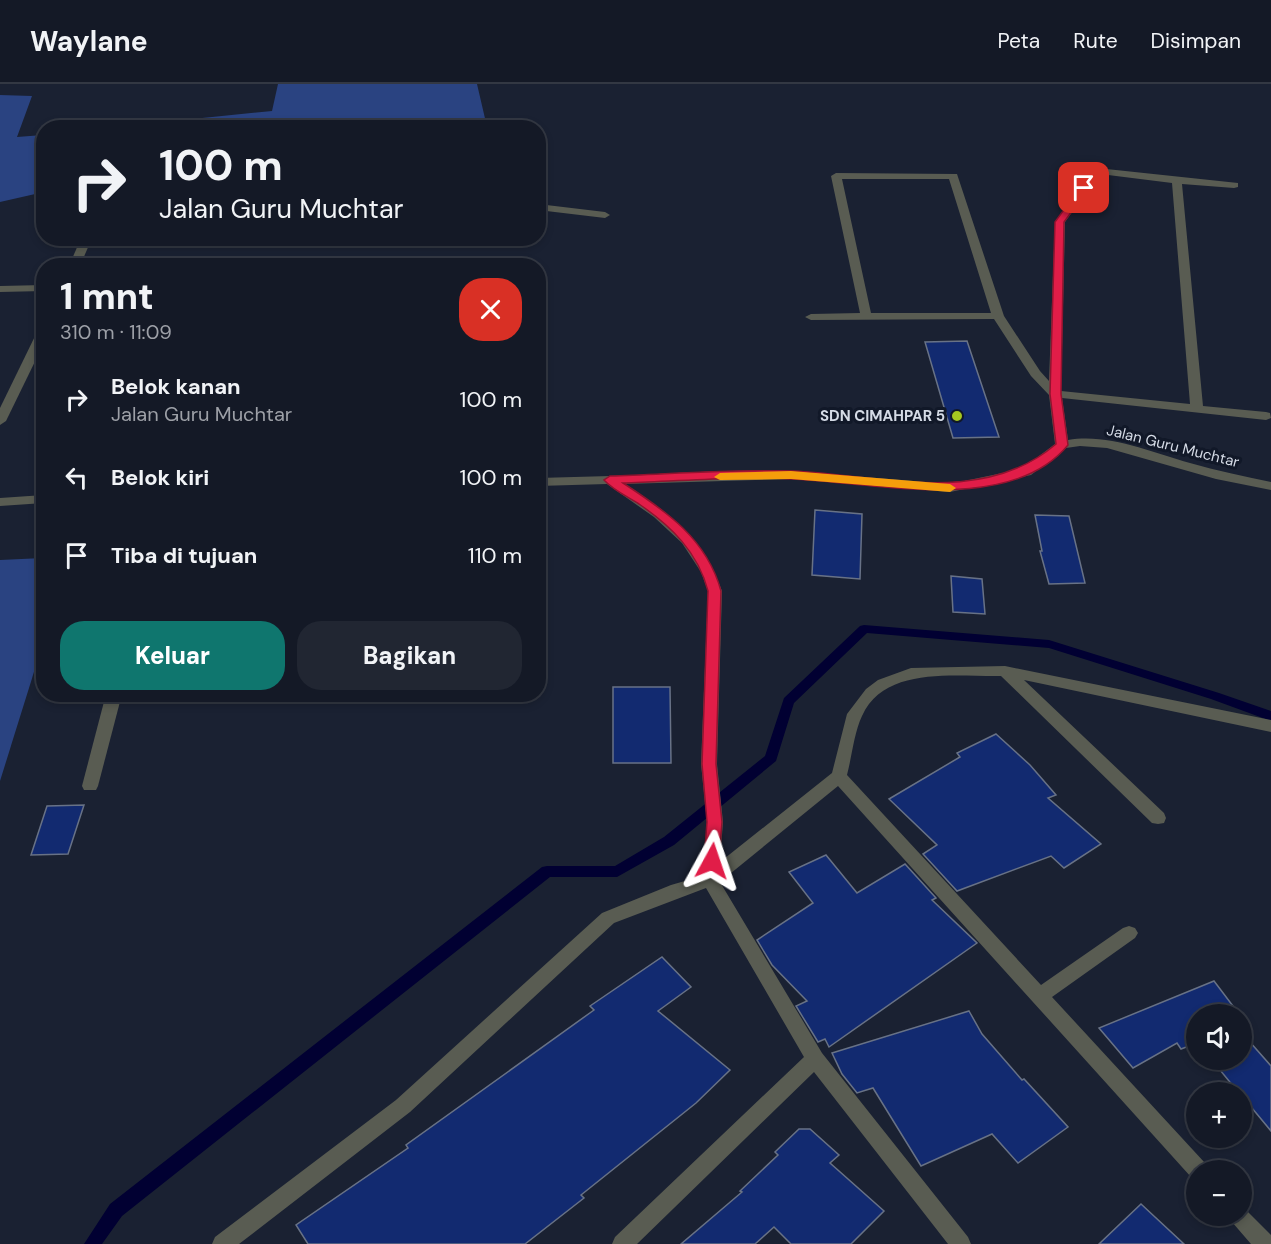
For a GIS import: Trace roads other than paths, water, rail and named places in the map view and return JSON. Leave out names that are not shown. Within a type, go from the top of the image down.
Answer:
[{"type":"street","points":[[546,482],[791,475],[950,488],[1026,472],[1062,445],[1055,394],[1060,222],[1097,171],[1234,185]]},
{"type":"street","points":[[866,316],[836,176],[952,176],[998,316],[1035,373],[1055,394],[1266,416]]},
{"type":"street","points":[[1178,180],[1197,410]]},
{"type":"street","points":[[546,208],[605,215]]},
{"type":"street","points":[[0,289],[36,288]]},
{"type":"street","points":[[811,317],[998,316]]},
{"type":"street","points":[[0,421],[36,347]]},
{"type":"street","name":"Jalan Guru Muchtar","points":[[1062,445],[1080,442],[1108,444],[1221,476],[1271,486]]},
{"type":"street","points":[[610,480],[666,517],[698,552],[709,571],[715,591],[709,764],[715,822],[710,880],[814,1059],[955,1242]]},
{"type":"street","points":[[0,502],[36,500]]},
{"type":"street","points":[[1005,671],[1158,818]]},
{"type":"street","points":[[222,1244],[404,1106],[608,918],[677,890],[710,880],[839,776],[855,714],[871,693],[883,684],[911,673],[1005,671],[1271,726]]},
{"type":"street","points":[[90,786],[112,702]]},
{"type":"street","points":[[839,776],[1189,1160]]},
{"type":"street","points":[[1039,996],[1129,933]]},
{"type":"street","points":[[622,1244],[814,1059]]},
{"type":"street","points":[[1249,1226],[1265,1244]]},
{"type":"waterway","points":[[92,1244],[116,1210],[547,871],[617,872],[669,841],[771,758],[788,701],[864,629],[1049,644],[1271,716]]},
{"type":"place","name":"SDN CIMAHPAR 5","points":[[957,416]]}]
